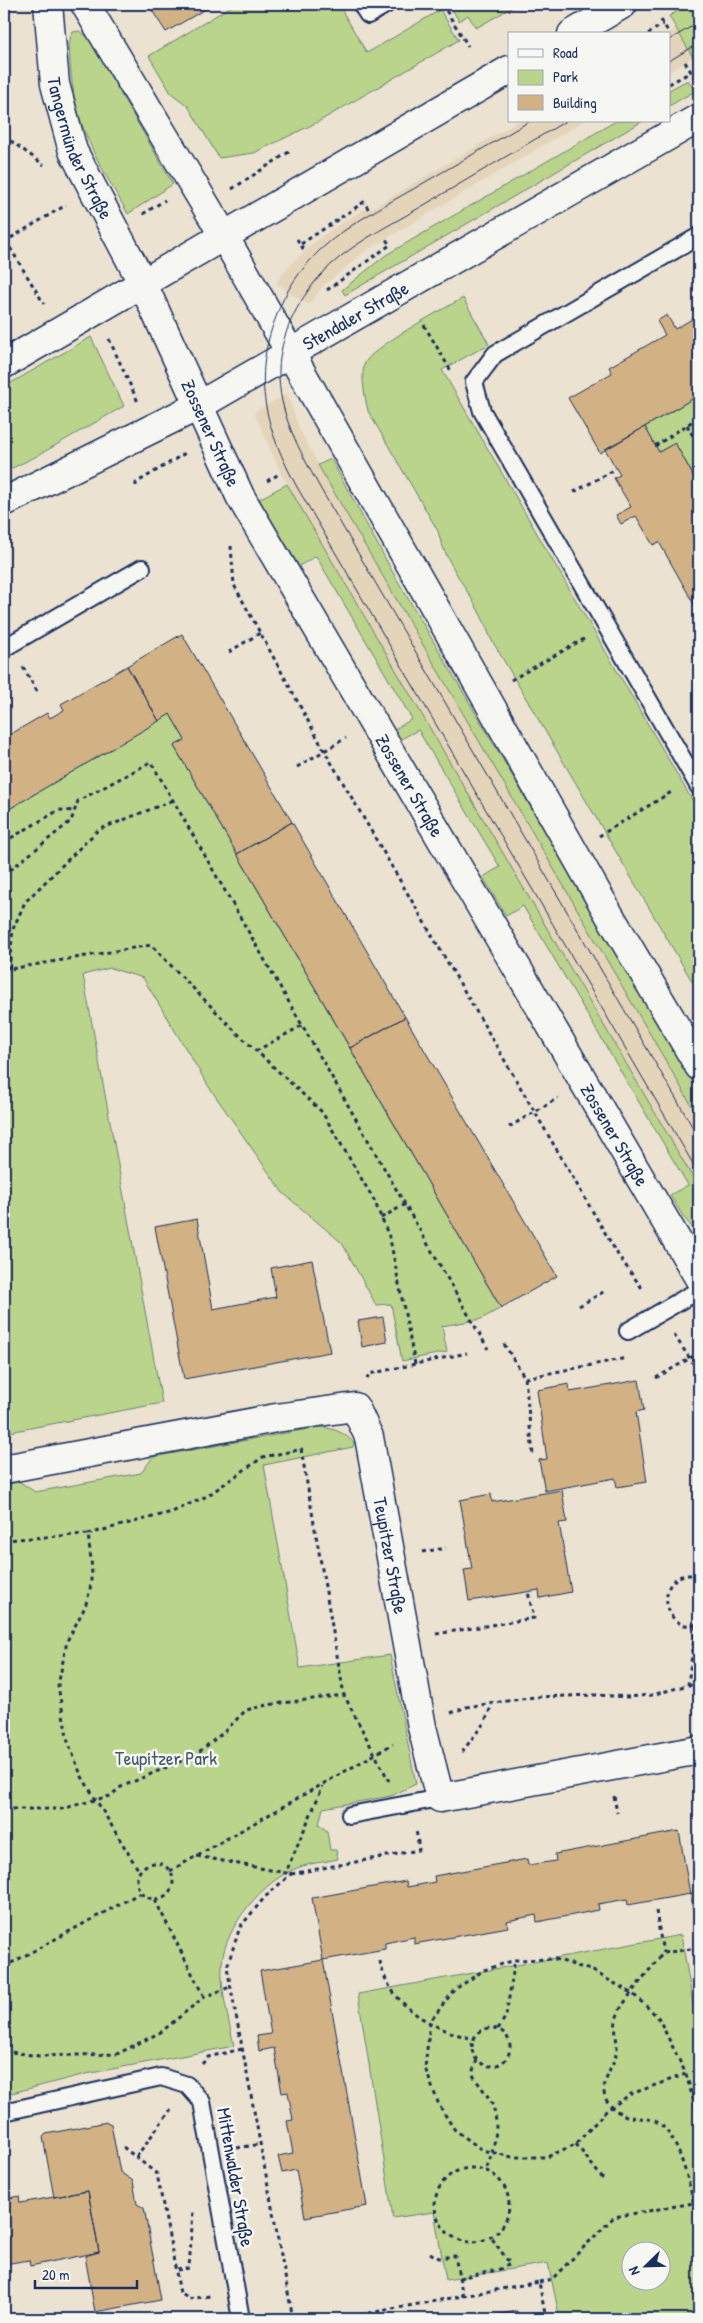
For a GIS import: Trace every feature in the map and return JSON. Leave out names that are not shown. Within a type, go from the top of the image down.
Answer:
[{"type":"street","name":"Tangermünder Straße","points":[[48,4],[55,84],[73,151],[142,282]]},
{"type":"street","points":[[85,4],[224,236],[606,908],[699,1066]]},
{"type":"street","points":[[575,32],[624,4]]},
{"type":"street","points":[[4,364],[508,71]]},
{"type":"street","name":"Stendaler Straße","points":[[4,502],[198,406],[699,118]]},
{"type":"street","name":"Zossener Straße","points":[[142,282],[240,496],[699,1278]]},
{"type":"street","points":[[4,1469],[304,1414],[355,1407]]},
{"type":"street","name":"Teupitzer Straße","points":[[355,1407],[369,1437],[422,1727],[440,1798]]},
{"type":"street","points":[[440,1798],[699,1750]]},
{"type":"lane","points":[[361,4],[368,15],[387,4]]},
{"type":"lane","points":[[697,783],[482,411],[474,382],[495,354],[699,236]]},
{"type":"lane","points":[[4,648],[142,568]]},
{"type":"lane","points":[[628,1331],[699,1290]]},
{"type":"lane","points":[[350,1815],[440,1798]]},
{"type":"lane","points":[[4,2112],[161,2077],[187,2085]]},
{"type":"lane","name":"Mittenwalder Straße","points":[[187,2085],[202,2102],[241,2319]]},
{"type":"path","points":[[442,4],[468,46]]},
{"type":"path","points":[[650,32],[662,22],[668,32]]},
{"type":"path","points":[[685,62],[699,85]]},
{"type":"path","points":[[670,83],[691,72]]},
{"type":"path","points":[[4,136],[47,167]]},
{"type":"path","points":[[141,216],[166,200]]},
{"type":"path","points":[[45,306],[5,241],[71,202]]},
{"type":"path","points":[[301,244],[364,202],[369,210]]},
{"type":"path","points":[[297,238],[304,250]]},
{"type":"path","points":[[328,290],[390,245],[386,238]]},
{"type":"path","points":[[424,325],[444,361]]},
{"type":"path","points":[[107,335],[138,403]]},
{"type":"path","points":[[655,446],[699,417]]},
{"type":"path","points":[[687,425],[699,447]]},
{"type":"path","points":[[574,492],[616,469]]},
{"type":"path","points":[[136,486],[136,483],[154,473]]},
{"type":"path","points":[[230,537],[234,585],[324,750],[618,1255],[699,1372]]},
{"type":"path","points":[[509,681],[606,626]]},
{"type":"path","points":[[229,652],[260,633]]},
{"type":"path","points":[[297,767],[372,722]]},
{"type":"path","points":[[4,876],[71,821],[78,801],[151,762],[488,1349]]},
{"type":"path","points":[[598,836],[697,783]]},
{"type":"path","points":[[9,969],[13,928],[25,902],[98,830],[174,800]]},
{"type":"path","points":[[4,842],[60,810],[75,810]]},
{"type":"path","points":[[4,970],[151,945],[256,1051],[322,1112],[374,1200],[390,1239],[416,1364]]},
{"type":"path","points":[[256,1051],[303,1025]]},
{"type":"path","points":[[509,1127],[584,1082]]},
{"type":"path","points":[[381,1218],[406,1204]]},
{"type":"path","points":[[578,1306],[605,1291]]},
{"type":"path","points":[[504,1344],[525,1378],[534,1455]]},
{"type":"path","points":[[656,1378],[699,1353]]},
{"type":"path","points":[[355,1407],[369,1374],[467,1354]]},
{"type":"path","points":[[525,1378],[633,1357]]},
{"type":"path","points":[[4,1540],[88,1534],[172,1512],[207,1496],[263,1457],[310,1447]]},
{"type":"path","points":[[197,1856],[290,1874],[419,1850],[413,1804],[390,1783],[344,1695],[301,1449]]},
{"type":"path","points":[[88,1534],[92,1569],[90,1590],[85,1607],[67,1642],[58,1686],[68,1742],[81,1775],[139,1872]]},
{"type":"path","points":[[688,1685],[697,1624],[687,1625],[672,1617],[668,1610],[666,1594],[675,1580],[682,1576],[699,1576]]},
{"type":"path","points":[[406,1639],[534,1618],[528,1592]]},
{"type":"path","points":[[692,1659],[699,1657]]},
{"type":"path","points":[[170,1871],[422,1727],[466,1707],[492,1705],[535,1697],[636,1697],[688,1685],[699,1686]]},
{"type":"path","points":[[4,1809],[61,1809],[110,1796],[122,1787],[195,1755],[224,1732],[246,1710],[268,1705],[344,1695]]},
{"type":"path","points":[[440,1798],[468,1741],[484,1723],[492,1705]]},
{"type":"path","points":[[290,1874],[288,1867],[323,1785]]},
{"type":"path","points":[[155,1900],[167,1895],[173,1883],[170,1871],[160,1864],[148,1864],[139,1872],[137,1882],[140,1893],[155,1900],[204,1997]]},
{"type":"path","points":[[290,1874],[265,1897],[240,1927],[228,1967],[230,1987],[293,2319]]},
{"type":"path","points":[[4,1967],[140,1893]]},
{"type":"path","points":[[656,1911],[663,1953],[618,2013],[615,2028],[617,2048],[615,2061],[604,2079],[603,2093],[611,2107],[629,2118],[655,2121],[666,2130],[683,2162],[694,2203]]},
{"type":"path","points":[[663,1953],[691,1949]]},
{"type":"path","points":[[686,2074],[631,2094],[611,2107],[576,2144],[547,2157],[512,2157],[482,2150],[454,2129],[439,2105],[426,2068],[430,2022],[454,1990],[484,1970],[515,1960],[556,1959],[593,1971],[633,1994],[658,2017],[686,2074],[699,2120]]},
{"type":"path","points":[[498,2029],[506,2016],[515,1960]]},
{"type":"path","points":[[380,1961],[383,1978],[408,2010],[455,2035],[474,2039]]},
{"type":"path","points":[[4,2051],[39,2056],[117,2054],[161,2032],[204,1997],[230,1987]]},
{"type":"path","points":[[485,2029],[498,2029],[503,2032],[510,2042],[509,2055],[506,2060],[494,2066],[488,2066],[477,2060],[472,2049],[474,2039],[485,2029]]},
{"type":"path","points":[[187,2085],[208,2057],[242,2049]]},
{"type":"path","points":[[477,2060],[472,2072],[491,2102],[497,2119],[493,2152],[486,2170]]},
{"type":"path","points":[[136,2157],[170,2109]]},
{"type":"path","points":[[576,2144],[603,2179]]},
{"type":"path","points":[[123,2147],[157,2174],[180,2293],[189,2299],[213,2295]]},
{"type":"path","points":[[462,2168],[486,2170],[497,2177],[509,2200],[509,2212],[504,2224],[491,2237],[472,2243],[459,2241],[440,2227],[434,2204],[437,2192],[442,2182],[462,2168]]},
{"type":"path","points":[[337,2319],[552,2279],[614,2217],[699,2202]]},
{"type":"path","points":[[176,2270],[189,2268],[194,2203]]},
{"type":"path","points":[[459,2278],[498,2270],[510,2264],[491,2237]]},
{"type":"path","points":[[430,2252],[439,2258],[455,2256],[463,2297]]},
{"type":"path","points":[[539,2282],[546,2319]]},
{"type":"shaded area","points":[[676,29],[693,57],[670,71],[670,33]]},
{"type":"shaded area","points":[[517,122],[582,122],[367,250],[324,285],[308,305],[276,283],[293,262],[318,239],[367,208],[369,210]]},
{"type":"shaded area","points":[[287,394],[299,428],[318,465],[699,1118],[699,1188],[281,473],[254,412]]},
{"type":"green space","points":[[235,4],[338,4],[367,53],[440,10],[459,40],[318,122],[254,153],[219,158],[188,106],[171,93],[149,56]]},
{"type":"green space","points":[[449,4],[518,4],[476,28],[468,15],[459,21]]},
{"type":"green space","points":[[689,4],[699,4],[699,68],[669,16]]},
{"type":"green space","points":[[79,31],[88,37],[173,184],[128,214],[97,159],[76,105],[72,85],[69,47],[73,32]]},
{"type":"green space","points":[[688,80],[695,91],[670,105],[670,89]]},
{"type":"green space","points":[[614,122],[641,122],[345,295],[342,290],[386,255]]},
{"type":"green space","points":[[463,298],[489,344],[442,370],[699,812],[699,993],[490,637],[478,610],[448,559],[438,531],[368,411],[363,376],[364,365],[369,358],[392,339]]},
{"type":"green space","points":[[91,337],[124,406],[35,457],[4,472],[4,387]]},
{"type":"green space","points":[[699,395],[699,486],[675,443],[659,452],[645,427]]},
{"type":"green space","points":[[331,459],[392,571],[699,1093],[699,1118],[318,465]]},
{"type":"green space","points":[[287,484],[699,1188],[699,1235],[684,1218],[670,1195],[688,1185],[523,906],[506,916],[483,877],[500,867],[418,730],[401,739],[395,729],[412,719],[316,556],[299,566],[259,499]]},
{"type":"green space","points":[[170,714],[185,740],[174,746],[501,1308],[481,1319],[442,1326],[447,1352],[402,1361],[391,1304],[376,1305],[342,1243],[283,1193],[209,1087],[143,978],[110,968],[83,975],[162,1403],[4,1433],[4,812]]},
{"type":"green space","name":"Teupitzer Park","points":[[319,1427],[329,1428],[342,1433],[354,1443],[353,1447],[264,1465],[300,1668],[390,1655],[416,1784],[391,1796],[323,1808],[319,1824],[327,1831],[330,1850],[336,1850],[338,1859],[302,1866],[284,1874],[248,1906],[238,1920],[230,1934],[222,1963],[224,1994],[234,2046],[86,2074],[4,2095],[4,1485],[20,1482],[35,1492],[141,1473],[153,1457]]},
{"type":"green space","points":[[681,1935],[699,2038],[699,2319],[560,2319],[548,2263],[446,2280],[434,2212],[393,2218],[358,1994]]},
{"type":"building","points":[[148,4],[214,4],[166,32]]},
{"type":"building","points":[[667,315],[675,329],[699,315],[699,395],[600,453],[568,398],[612,373],[609,367],[665,335],[657,321]]},
{"type":"building","points":[[645,427],[659,452],[675,443],[699,486],[699,613],[659,542],[653,545],[636,516],[621,524],[616,515],[631,507],[614,478],[620,475],[605,449]]},
{"type":"building","points":[[182,634],[292,822],[237,854],[174,746],[185,740],[170,714],[159,721],[127,666]]},
{"type":"building","points":[[127,666],[159,721],[4,812],[4,738],[47,713],[50,718],[64,710],[61,704]]},
{"type":"building","points":[[292,822],[405,1017],[350,1048],[237,854]]},
{"type":"building","points":[[405,1017],[557,1276],[501,1308],[350,1048]]},
{"type":"building","points":[[197,1219],[213,1309],[276,1297],[271,1268],[312,1260],[330,1352],[184,1379],[155,1227]]},
{"type":"building","points":[[383,1317],[387,1342],[362,1347],[358,1321]]},
{"type":"building","points":[[639,1380],[644,1410],[636,1412],[647,1482],[617,1487],[615,1478],[545,1491],[539,1460],[547,1459],[537,1390],[569,1384],[570,1392]]},
{"type":"building","points":[[562,1490],[567,1522],[559,1523],[571,1592],[540,1598],[539,1590],[469,1601],[464,1570],[472,1569],[460,1500],[491,1494],[492,1502]]},
{"type":"building","points":[[679,1831],[690,1894],[628,1905],[627,1899],[598,1904],[599,1910],[537,1922],[536,1915],[507,1921],[508,1927],[414,1944],[414,1937],[385,1943],[385,1949],[323,1960],[312,1898],[406,1881],[407,1887],[435,1882],[434,1876],[527,1859],[528,1865],[556,1861],[555,1854]]},
{"type":"building","points":[[699,1892],[699,1941],[690,1894]]},
{"type":"building","points":[[323,1960],[367,2206],[305,2217],[296,2170],[282,2173],[278,2156],[293,2153],[287,2121],[293,2120],[288,2092],[282,2093],[274,2048],[259,2051],[257,2036],[271,2034],[260,1971]]},
{"type":"building","points":[[107,2122],[111,2124],[120,2172],[133,2181],[137,2204],[144,2208],[161,2300],[95,2312],[85,2256],[99,2252],[88,2191],[54,2197],[43,2137],[46,2134]]},
{"type":"building","points":[[88,2191],[99,2252],[30,2266],[29,2260],[4,2264],[4,2199],[19,2196],[20,2203]]},
{"type":"building","points":[[517,2311],[519,2319],[473,2319]]},
{"type":"tram line","points":[[670,39],[699,22]]},
{"type":"tram line","points":[[670,60],[699,43]]},
{"type":"tram line","points":[[528,122],[365,217],[341,233],[312,258],[299,273],[284,298],[268,340],[263,383],[266,404],[277,445],[297,487],[699,1174]]},
{"type":"tram line","points":[[564,122],[366,239],[329,266],[304,297],[286,332],[280,357],[280,386],[282,401],[291,430],[319,486],[699,1138]]}]
